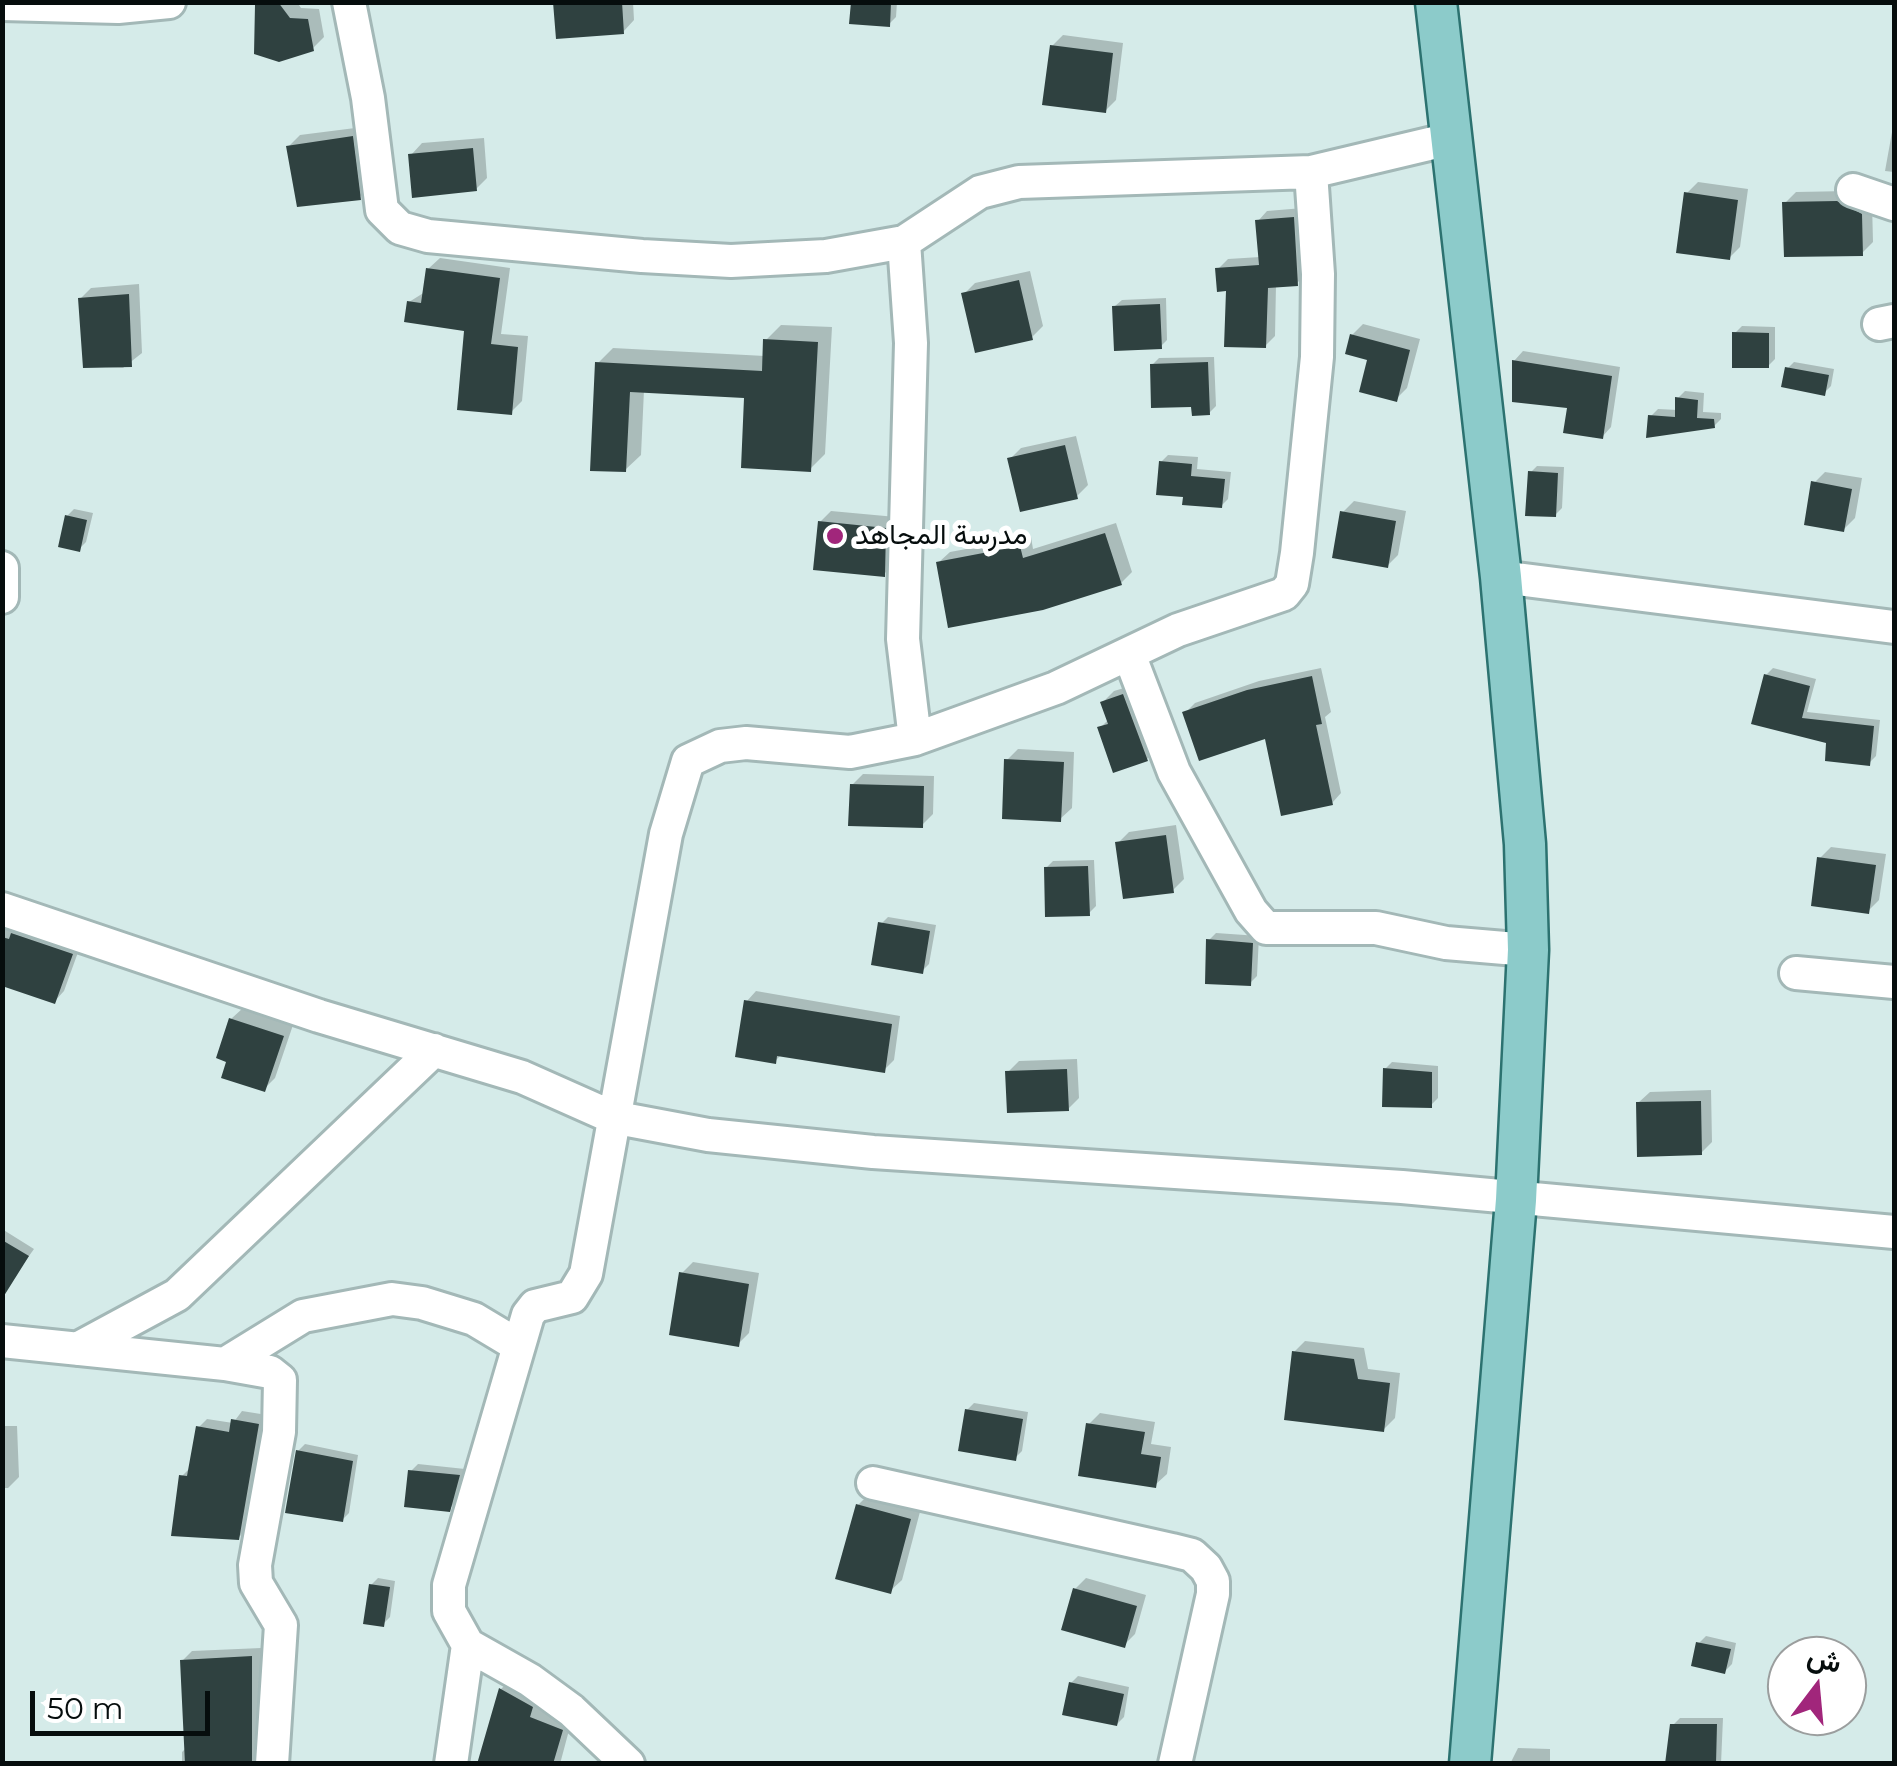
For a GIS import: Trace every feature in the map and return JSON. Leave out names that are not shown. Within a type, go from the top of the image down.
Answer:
[{"type":"main road","points":[[1436,2],[1502,577],[1525,844],[1528,950],[1516,1200],[1470,1764]]},
{"type":"street","points":[[2,4],[118,7],[169,2]]},
{"type":"street","points":[[349,2],[368,98],[382,210],[400,228],[456,240],[730,260],[826,256],[904,242],[980,192],[1019,182],[1311,172],[1450,139]]},
{"type":"street","points":[[628,1764],[558,1700],[468,1646],[449,1611],[449,1585],[519,1346],[535,1306],[572,1297],[581,1286],[605,1183],[612,1117],[666,834],[688,761],[720,746],[746,743],[850,752],[916,739],[1056,688],[1178,630],[1284,594],[1292,584],[1319,317],[1311,172]]},
{"type":"street","points":[[1853,190],[1894,204]]},
{"type":"street","points":[[904,242],[911,343],[903,640],[916,739]]},
{"type":"street","points":[[2,568],[2,597]]},
{"type":"street","points":[[1502,577],[1894,627]]},
{"type":"street","points":[[1128,654],[1174,772],[1250,912],[1266,928],[1376,928],[1446,943],[1528,950]]},
{"type":"street","points":[[2,909],[558,1090],[612,1117],[708,1135],[873,1152],[1402,1186],[1516,1200],[1894,1232]]},
{"type":"street","points":[[1796,973],[1894,982]]},
{"type":"street","points":[[77,1349],[177,1295],[434,1050]]},
{"type":"street","points":[[225,1364],[303,1316],[392,1300],[474,1319],[519,1346]]},
{"type":"street","points":[[2,1340],[225,1364],[270,1372],[283,1385],[268,1505],[255,1565],[256,1583],[280,1625],[272,1764]]},
{"type":"street","points":[[873,1483],[1192,1555],[1206,1568],[1214,1581],[1213,1594],[1175,1764]]},
{"type":"street","points":[[451,1764],[468,1646]]},
{"type":"building","points":[[278,2],[290,18],[308,19],[314,51],[279,62],[254,54],[255,5]]},
{"type":"building","points":[[553,2],[622,2],[624,34],[556,39]]},
{"type":"building","points":[[851,2],[891,2],[890,27],[849,24]]},
{"type":"building","points":[[1050,45],[1113,53],[1106,113],[1042,105]]},
{"type":"building","points":[[353,136],[361,200],[297,207],[286,146]]},
{"type":"building","points":[[473,148],[477,191],[412,198],[408,154]]},
{"type":"building","points":[[1684,192],[1738,200],[1730,260],[1676,253]]},
{"type":"building","points":[[1837,201],[1862,214],[1863,256],[1784,257],[1782,202]]},
{"type":"building","points":[[1294,217],[1298,286],[1268,288],[1266,348],[1224,347],[1226,291],[1217,292],[1215,268],[1259,265],[1255,220]]},
{"type":"building","points":[[426,268],[500,278],[491,344],[518,347],[512,415],[457,410],[464,331],[404,322],[407,301],[421,303]]},
{"type":"building","points":[[1019,280],[1033,340],[975,353],[961,293]]},
{"type":"building","points":[[129,294],[132,367],[83,368],[78,298]]},
{"type":"building","points":[[1160,304],[1162,349],[1114,351],[1112,306]]},
{"type":"building","points":[[1732,332],[1769,333],[1769,368],[1732,368]]},
{"type":"building","points":[[1350,334],[1410,350],[1397,402],[1359,392],[1367,360],[1345,354]]},
{"type":"building","points":[[763,339],[818,342],[811,472],[741,468],[744,398],[630,392],[626,472],[590,471],[595,362],[762,371]]},
{"type":"building","points":[[1512,360],[1612,376],[1603,439],[1563,433],[1567,408],[1512,402]]},
{"type":"building","points":[[1208,362],[1210,415],[1192,416],[1191,407],[1151,408],[1150,364]]},
{"type":"building","points":[[1785,367],[1829,375],[1825,396],[1781,387]]},
{"type":"building","points":[[1675,397],[1698,400],[1697,418],[1714,419],[1715,428],[1646,438],[1648,415],[1675,417]]},
{"type":"building","points":[[1065,445],[1078,499],[1020,512],[1007,458]]},
{"type":"building","points":[[1159,461],[1192,464],[1191,476],[1225,479],[1222,508],[1182,505],[1183,497],[1156,495]]},
{"type":"building","points":[[1528,471],[1558,473],[1556,517],[1525,516]]},
{"type":"building","points":[[1811,481],[1852,489],[1844,532],[1804,525]]},
{"type":"building","points":[[1340,511],[1396,521],[1388,568],[1332,558]]},
{"type":"building","points":[[65,515],[87,520],[80,552],[58,547]]},
{"type":"building","points":[[818,521],[886,528],[885,577],[813,570]]},
{"type":"building","points":[[1105,533],[1122,585],[1043,610],[948,628],[936,562],[1020,546],[1023,558]]},
{"type":"building","points":[[1764,674],[1810,686],[1802,718],[1874,726],[1870,766],[1825,761],[1826,743],[1751,724]]},
{"type":"building","points":[[1312,676],[1322,724],[1316,725],[1333,805],[1281,816],[1265,739],[1199,761],[1182,712],[1247,690]]},
{"type":"building","points":[[1123,694],[1148,761],[1113,773],[1097,727],[1108,724],[1100,702]]},
{"type":"building","points":[[1004,759],[1064,762],[1061,822],[1002,819]]},
{"type":"building","points":[[850,784],[924,786],[923,828],[848,826]]},
{"type":"building","points":[[1166,835],[1174,893],[1123,899],[1115,842]]},
{"type":"building","points":[[1817,857],[1876,865],[1869,914],[1811,906]]},
{"type":"building","points":[[1088,866],[1090,916],[1045,917],[1044,867]]},
{"type":"building","points":[[878,922],[930,931],[923,974],[871,965]]},
{"type":"building","points":[[11,933],[73,954],[55,1004],[2,986],[2,937],[9,939]]},
{"type":"building","points":[[1206,939],[1253,943],[1251,986],[1205,984]]},
{"type":"building","points":[[744,1000],[892,1024],[885,1073],[777,1056],[776,1064],[735,1057]]},
{"type":"building","points":[[229,1018],[284,1036],[265,1092],[221,1078],[226,1062],[216,1058]]},
{"type":"building","points":[[1383,1068],[1432,1072],[1432,1108],[1382,1107]]},
{"type":"building","points":[[1067,1069],[1069,1111],[1007,1113],[1005,1071]]},
{"type":"building","points":[[1701,1101],[1702,1155],[1637,1157],[1636,1102]]},
{"type":"building","points":[[2,1240],[29,1256],[2,1299]]},
{"type":"building","points":[[679,1272],[749,1284],[739,1347],[669,1335]]},
{"type":"building","points":[[1292,1351],[1354,1359],[1358,1379],[1390,1383],[1384,1432],[1284,1420]]},
{"type":"building","points":[[965,1409],[1023,1419],[1016,1461],[958,1451]]},
{"type":"building","points":[[231,1419],[259,1424],[239,1540],[171,1536],[179,1475],[187,1476],[196,1426],[229,1432]]},
{"type":"building","points":[[1086,1423],[1145,1432],[1141,1454],[1161,1457],[1156,1488],[1078,1476]]},
{"type":"building","points":[[296,1450],[353,1461],[343,1522],[285,1513]]},
{"type":"building","points":[[408,1470],[460,1475],[450,1512],[404,1507]]},
{"type":"building","points":[[856,1504],[911,1519],[891,1594],[835,1579]]},
{"type":"building","points":[[369,1584],[390,1587],[384,1627],[363,1624]]},
{"type":"building","points":[[1073,1588],[1137,1606],[1125,1648],[1061,1630]]},
{"type":"building","points":[[1696,1642],[1731,1649],[1725,1674],[1691,1666]]},
{"type":"building","points":[[252,1656],[252,1764],[185,1764],[180,1660]]},
{"type":"building","points":[[1069,1682],[1124,1694],[1117,1726],[1062,1715]]},
{"type":"building","points":[[499,1688],[533,1707],[530,1717],[563,1730],[553,1764],[477,1764]]},
{"type":"building","points":[[1670,1724],[1717,1724],[1716,1764],[1665,1764]]},
{"type":"place","name":"مدرسة المجاهد","points":[[835,536]]}]
